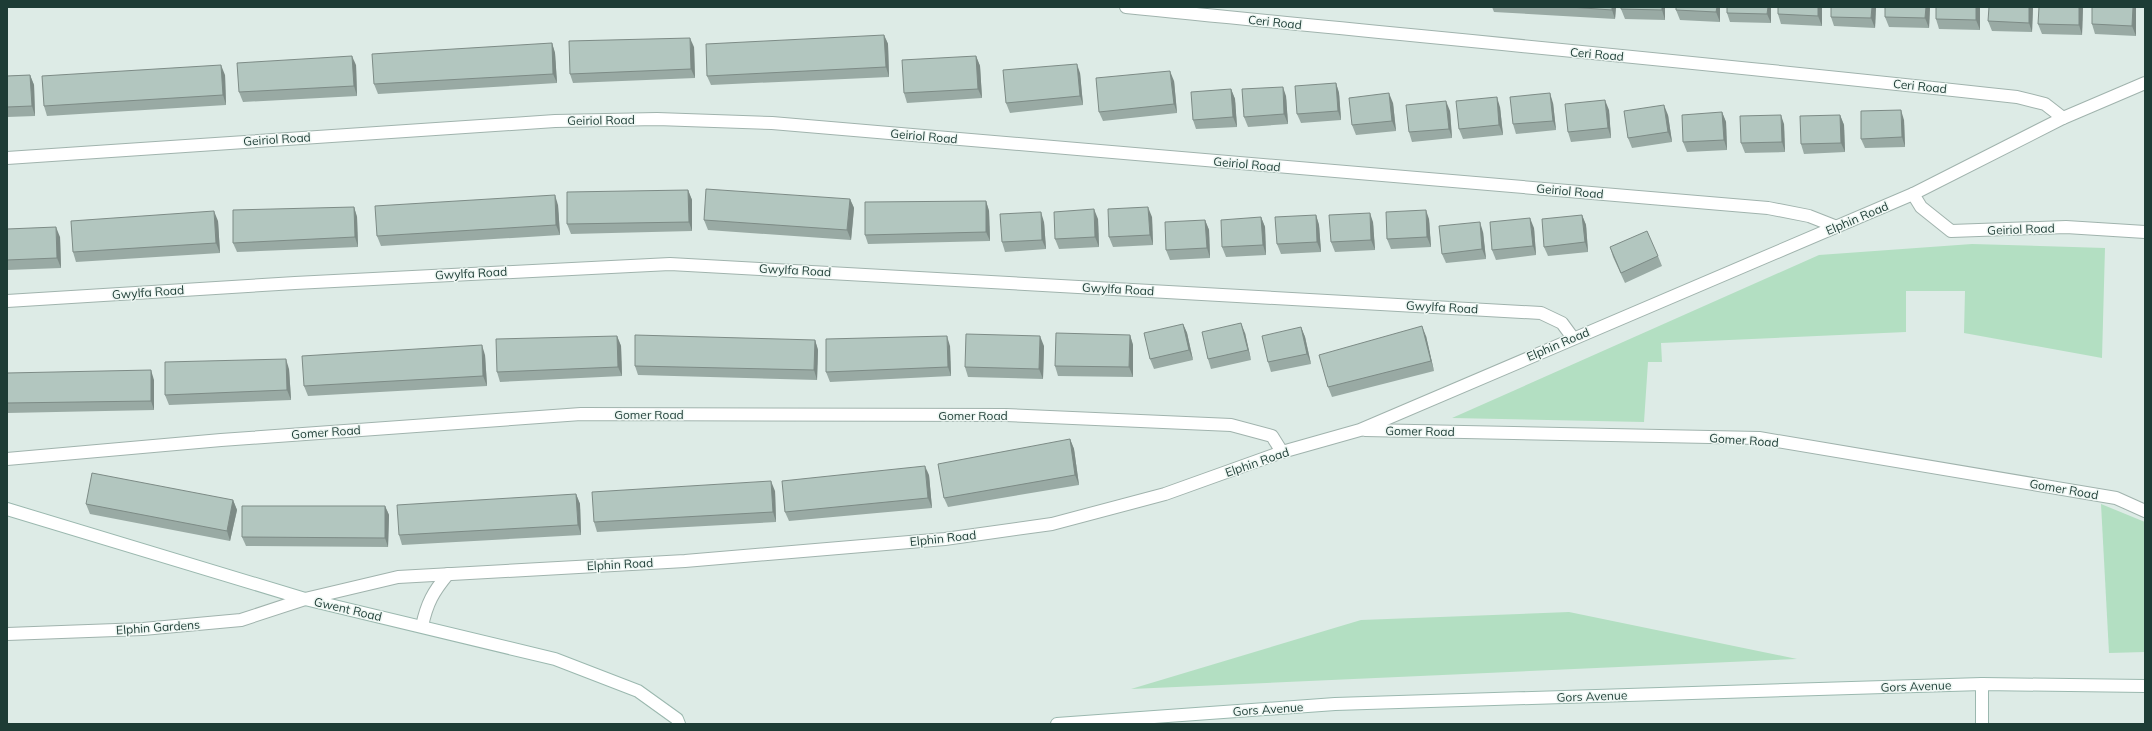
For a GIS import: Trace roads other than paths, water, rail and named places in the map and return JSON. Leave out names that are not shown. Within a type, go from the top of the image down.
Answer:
[{"type":"street","name":"Ceri Road","points":[[1126,7],[1540,49],[1776,70],[2017,97],[2045,104],[2062,118]]},
{"type":"street","name":"Elphin Road","points":[[305,599],[398,577],[685,561],[945,539],[1052,524],[1165,494],[1282,452],[1360,430],[1913,194],[2062,118],[2145,83]]},
{"type":"street","name":"Geiriol Road","points":[[7,158],[555,121],[712,120],[772,123],[1768,208],[1809,216],[1837,227]]},
{"type":"street","name":"Geiriol Road","points":[[1913,194],[1921,207],[1951,230],[2066,228],[2145,232]]},
{"type":"street","name":"Gwylfa Road","points":[[7,301],[303,282],[670,264],[1541,313],[1562,323],[1573,338]]},
{"type":"street","name":"Gomer Road","points":[[7,459],[221,440],[581,414],[1006,415],[1231,425],[1272,436],[1282,452]]},
{"type":"street","name":"Gomer Road","points":[[1360,430],[1759,438],[2116,498],[2145,511]]},
{"type":"street","name":"Gwent Road","points":[[7,509],[305,599],[555,659],[638,691],[677,719],[679,724]]},
{"type":"street","points":[[422,626],[426,606],[434,590],[448,574]]},
{"type":"street","name":"Elphin Gardens","points":[[7,634],[143,629],[241,620],[305,599]]},
{"type":"street","points":[[1982,684],[1982,724]]},
{"type":"street","name":"Gors Avenue","points":[[1058,724],[1335,704],[1982,684],[2145,686]]},
{"type":"street","name":"Gors Avenue","points":[[2127,685],[2145,693]]}]
